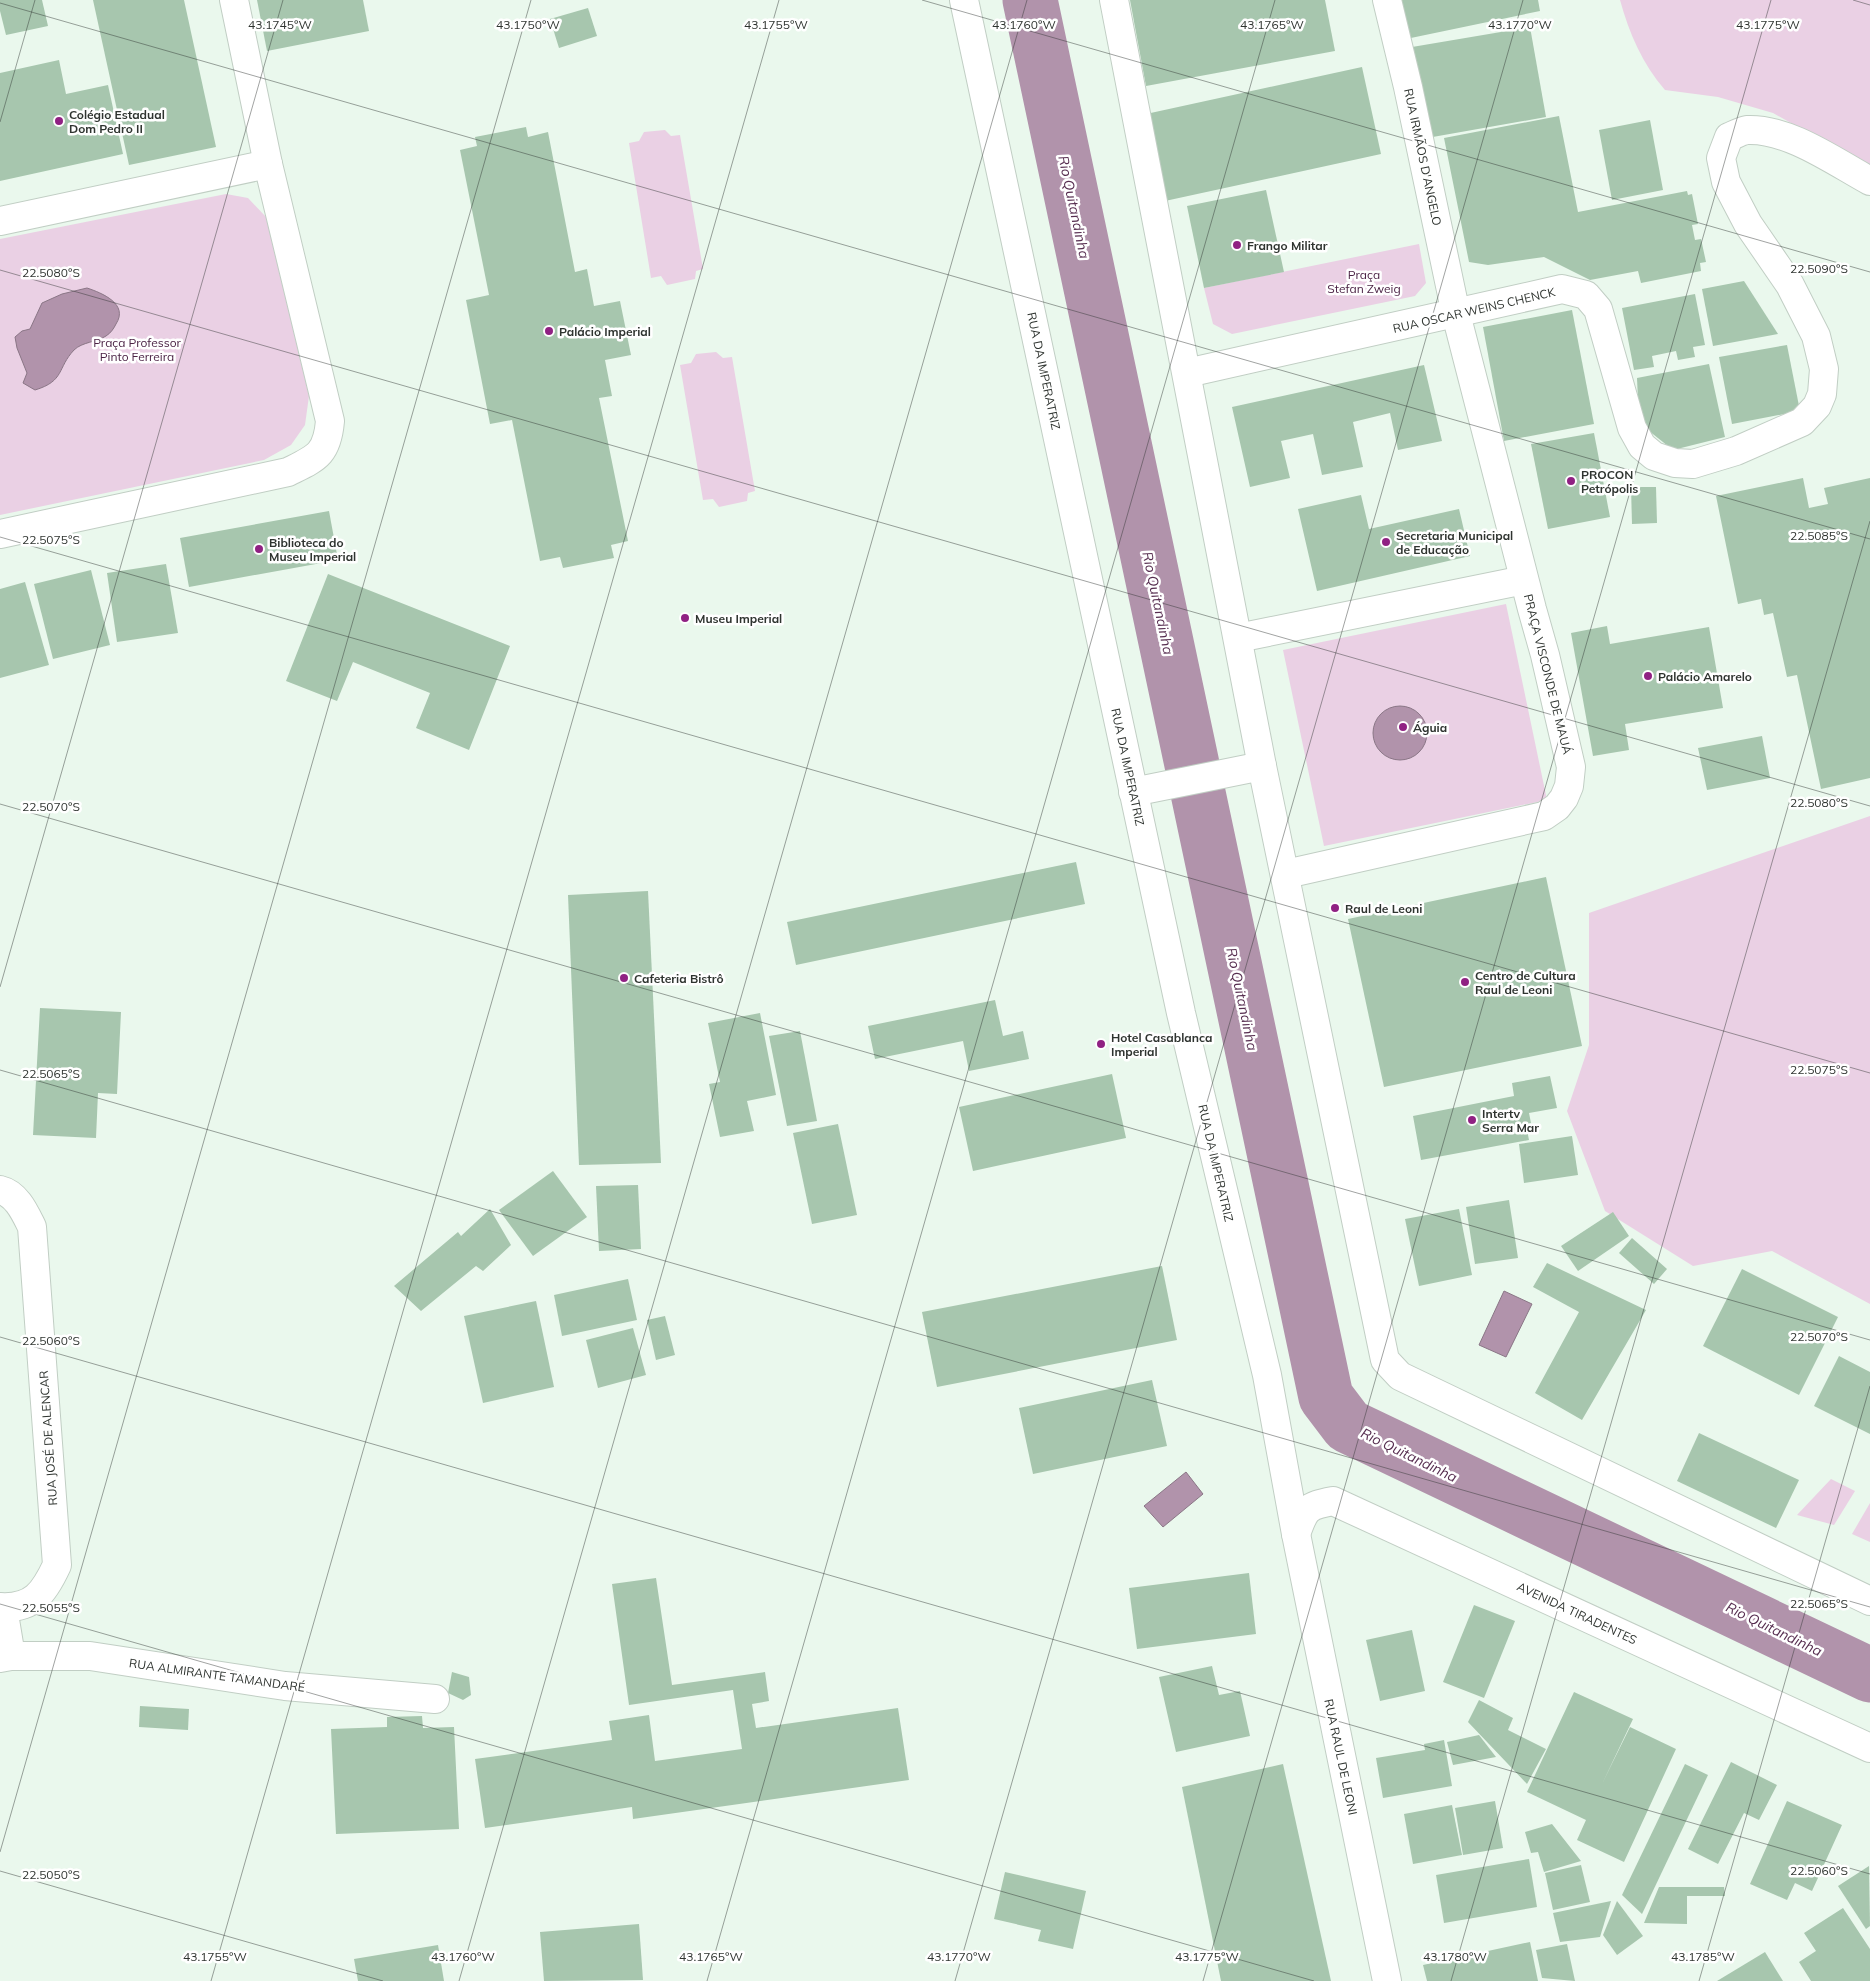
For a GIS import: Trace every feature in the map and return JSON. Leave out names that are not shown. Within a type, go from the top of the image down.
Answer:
[{"type":"street","points":[[0,534],[288,472],[311,461],[322,451],[329,438],[330,422],[268,164],[234,0]]},
{"type":"street","name":"RUA DA IMPERATRIZ","points":[[964,0],[1181,1013],[1267,1376],[1296,1534]]},
{"type":"street","points":[[1114,0],[1262,766],[1286,874],[1385,1360],[1400,1376],[1870,1602]]},
{"type":"street","name":"RUA IRMÃOS D'ANGELO","points":[[1387,0],[1408,86],[1456,314],[1524,580]]},
{"type":"street","name":"RUA OSCAR WEINS CHENCK","points":[[1186,373],[1562,289],[1586,295],[1598,309],[1632,428],[1642,446],[1654,456],[1675,463],[1693,464],[1736,451],[1802,422],[1817,406],[1822,394],[1824,369],[1816,336],[1790,285],[1748,224],[1726,182],[1721,158],[1728,137],[1745,130],[1771,132],[1815,151],[1870,182]]},
{"type":"street","points":[[0,220],[268,164]]},
{"type":"street","name":"PRAÇA VISCONDE DE MAUÁ","points":[[1238,638],[1524,580],[1552,682],[1570,768],[1569,786],[1564,798],[1557,807],[1544,816],[1286,874]]},
{"type":"street","points":[[1133,792],[1262,766]]},
{"type":"street","name":"RUA JOSÉ DE ALENCAR","points":[[0,1190],[23,1207],[32,1227],[57,1565],[47,1585],[27,1605],[1,1608],[5,1657]]},
{"type":"street","name":"AVENIDA TIRADENTES","points":[[1296,1534],[1304,1513],[1315,1505],[1333,1501],[1870,1748]]},
{"type":"street","name":"RUA RAUL DE LEONI","points":[[1296,1534],[1387,1981]]},
{"type":"street","name":"RUA ALMIRANTE TAMANDARÉ","points":[[5,1657],[90,1656],[285,1686],[435,1699]]},
{"type":"green space","points":[[1620,0],[1870,0],[1870,167],[1773,113],[1718,97],[1665,90],[1643,59]]},
{"type":"green space","points":[[665,130],[671,136],[680,135],[703,269],[696,271],[695,279],[667,285],[661,276],[651,278],[629,143],[639,141],[644,132]]},
{"type":"green space","name":"Praça Professor Pinto Ferreira","points":[[226,194],[248,198],[266,217],[309,396],[305,425],[291,445],[264,460],[0,515],[0,239]]},
{"type":"green space","name":"Praça Stefan Zweig","points":[[1419,244],[1426,283],[1415,296],[1232,334],[1213,324],[1204,288]]},
{"type":"green space","points":[[716,352],[723,358],[732,357],[755,491],[748,493],[747,501],[719,507],[713,499],[703,500],[680,365],[691,363],[696,354]]},
{"type":"green space","points":[[1506,604],[1547,800],[1324,846],[1283,650]]},
{"type":"green space","points":[[1870,816],[1870,1304],[1772,1251],[1693,1266],[1605,1211],[1567,1111],[1589,1045],[1589,913]]},
{"type":"green space","points":[[1831,1479],[1855,1491],[1834,1525],[1797,1515]]},
{"type":"green space","points":[[1870,1503],[1870,1542],[1852,1534]]},
{"type":"shaded area","points":[[87,288],[106,296],[116,305],[119,317],[113,329],[102,338],[77,347],[56,378],[45,386],[35,390],[23,383],[27,373],[17,348],[15,337],[22,331],[30,329],[42,303],[62,294]]},
{"type":"shaded area","points":[[1395,706],[1405,706],[1415,710],[1423,718],[1427,733],[1423,748],[1415,756],[1405,760],[1395,760],[1385,756],[1377,748],[1373,738],[1373,728],[1377,718],[1385,710]]},
{"type":"shaded area","points":[[1504,1291],[1532,1304],[1506,1357],[1479,1345]]},
{"type":"shaded area","points":[[1186,1472],[1203,1494],[1163,1527],[1144,1506]]},
{"type":"building","points":[[0,0],[42,0],[48,26],[6,35],[0,11]]},
{"type":"building","points":[[93,0],[184,0],[216,147],[129,165]]},
{"type":"building","points":[[257,0],[363,0],[369,31],[267,51]]},
{"type":"building","points":[[1130,0],[1325,0],[1335,51],[1146,86]]},
{"type":"building","points":[[1398,0],[1538,0],[1540,11],[1406,39]]},
{"type":"building","points":[[588,8],[597,36],[559,48],[550,19]]},
{"type":"building","points":[[1530,27],[1546,117],[1427,138],[1412,47]]},
{"type":"building","name":"Colégio Estadual Dom Pedro II","points":[[59,60],[66,94],[108,85],[123,154],[0,181],[0,73]]},
{"type":"building","points":[[1362,67],[1381,154],[1165,201],[1146,114]]},
{"type":"building","points":[[1559,116],[1578,212],[1687,191],[1688,195],[1692,194],[1698,224],[1692,225],[1695,240],[1701,239],[1706,262],[1700,263],[1701,271],[1641,283],[1638,271],[1590,280],[1544,257],[1488,265],[1469,262],[1444,138]]},
{"type":"building","points":[[1650,120],[1663,190],[1612,200],[1599,130]]},
{"type":"building","name":"Palácio Imperial","points":[[526,127],[528,137],[548,132],[575,272],[587,269],[594,306],[620,301],[631,355],[605,360],[612,396],[599,398],[628,541],[611,545],[614,558],[563,568],[560,557],[540,561],[512,420],[490,424],[466,300],[489,295],[460,150],[477,146],[475,137]]},
{"type":"building","name":"Frango Militar","points":[[1266,190],[1284,272],[1204,288],[1187,206]]},
{"type":"building","points":[[1744,281],[1778,334],[1713,346],[1702,289]]},
{"type":"building","points":[[1695,294],[1705,345],[1693,347],[1695,357],[1678,360],[1676,351],[1652,356],[1654,367],[1634,370],[1622,308]]},
{"type":"building","points":[[1572,310],[1594,424],[1504,441],[1483,327]]},
{"type":"building","points":[[1787,345],[1800,411],[1732,424],[1719,357]]},
{"type":"building","points":[[1709,364],[1725,437],[1673,450],[1639,423],[1637,378]]},
{"type":"building","points":[[1424,365],[1442,441],[1398,450],[1390,413],[1353,422],[1363,467],[1322,475],[1313,434],[1281,441],[1290,478],[1250,487],[1232,407]]},
{"type":"building","name":"PROCON Petrópolis","points":[[1594,433],[1610,517],[1548,529],[1531,444]]},
{"type":"building","points":[[1803,478],[1809,508],[1828,504],[1824,488],[1870,478],[1870,778],[1821,789],[1797,675],[1787,677],[1773,613],[1764,615],[1761,599],[1738,604],[1716,496]]},
{"type":"building","points":[[1631,487],[1656,487],[1657,523],[1632,524]]},
{"type":"building","name":"Secretaria Municipal de Educação","points":[[1361,495],[1369,529],[1459,509],[1470,556],[1317,591],[1298,509]]},
{"type":"building","name":"Biblioteca do Museu Imperial","points":[[329,511],[338,560],[189,587],[180,538]]},
{"type":"building","points":[[166,564],[178,633],[117,642],[107,573]]},
{"type":"building","points":[[91,570],[110,645],[53,659],[34,584]]},
{"type":"building","points":[[328,574],[510,646],[469,750],[416,728],[430,693],[353,662],[337,701],[286,681]]},
{"type":"building","points":[[25,582],[49,665],[0,678],[0,589]]},
{"type":"building","name":"Palácio Amarelo","points":[[1607,626],[1610,644],[1709,627],[1723,708],[1625,724],[1629,750],[1593,756],[1571,633]]},
{"type":"building","points":[[1762,736],[1770,778],[1707,790],[1698,748]]},
{"type":"building","points":[[1076,862],[1085,904],[796,965],[787,922]]},
{"type":"building","name":"Centro de Cultura Raul de Leoni","points":[[1546,877],[1582,1046],[1384,1087],[1348,919]]},
{"type":"building","points":[[648,891],[661,1163],[579,1165],[568,895]]},
{"type":"building","points":[[995,1000],[1003,1036],[1023,1031],[1029,1059],[969,1071],[963,1041],[875,1059],[868,1026]]},
{"type":"building","points":[[40,1008],[121,1012],[117,1094],[98,1093],[96,1138],[33,1135]]},
{"type":"building","points":[[760,1013],[776,1095],[747,1101],[754,1131],[720,1137],[709,1084],[720,1082],[708,1023]]},
{"type":"building","points":[[800,1031],[817,1121],[787,1126],[769,1036]]},
{"type":"building","points":[[1112,1074],[1126,1138],[973,1171],[959,1107]]},
{"type":"building","name":"Intertv Serra Mar","points":[[1550,1076],[1557,1108],[1529,1113],[1531,1123],[1526,1125],[1529,1140],[1421,1160],[1413,1116],[1514,1096],[1512,1083]]},
{"type":"building","points":[[838,1124],[857,1215],[812,1224],[793,1133]]},
{"type":"building","points":[[1572,1136],[1578,1175],[1524,1183],[1519,1144]]},
{"type":"building","points":[[553,1171],[587,1217],[533,1256],[499,1210]]},
{"type":"building","points":[[638,1185],[641,1249],[599,1251],[596,1186]]},
{"type":"building","points":[[1509,1200],[1518,1258],[1475,1264],[1466,1207]]},
{"type":"building","points":[[490,1209],[511,1245],[483,1271],[476,1266],[421,1311],[394,1286],[458,1232],[461,1236]]},
{"type":"building","points":[[1459,1209],[1472,1275],[1419,1286],[1405,1219]]},
{"type":"building","points":[[1613,1212],[1629,1236],[1578,1271],[1561,1246]]},
{"type":"building","points":[[1632,1238],[1667,1269],[1654,1284],[1619,1253]]},
{"type":"building","points":[[1547,1263],[1646,1310],[1582,1420],[1535,1393],[1579,1312],[1533,1287]]},
{"type":"building","points":[[1162,1266],[1177,1340],[937,1387],[922,1312]]},
{"type":"building","points":[[1742,1269],[1838,1317],[1799,1395],[1703,1346]]},
{"type":"building","points":[[628,1279],[637,1320],[562,1336],[554,1295]]},
{"type":"building","points":[[536,1301],[554,1387],[483,1403],[464,1316]]},
{"type":"building","points":[[665,1316],[675,1355],[656,1360],[647,1320]]},
{"type":"building","points":[[633,1328],[646,1375],[598,1388],[586,1340]]},
{"type":"building","points":[[1839,1356],[1870,1372],[1870,1434],[1814,1406]]},
{"type":"building","points":[[1152,1380],[1167,1446],[1033,1474],[1019,1408]]},
{"type":"building","points":[[1699,1433],[1799,1480],[1776,1528],[1677,1481]]},
{"type":"building","points":[[1249,1573],[1256,1634],[1137,1649],[1129,1588]]},
{"type":"building","points":[[656,1578],[672,1685],[765,1672],[769,1701],[752,1704],[756,1728],[898,1708],[909,1780],[633,1819],[632,1807],[485,1828],[475,1759],[612,1740],[609,1721],[649,1715],[655,1761],[742,1749],[733,1690],[629,1705],[612,1584]]},
{"type":"building","points":[[1474,1605],[1515,1621],[1484,1698],[1443,1682]]},
{"type":"building","points":[[1412,1630],[1425,1691],[1380,1701],[1366,1640]]},
{"type":"building","points":[[1212,1666],[1219,1695],[1240,1691],[1250,1736],[1176,1752],[1159,1677]]},
{"type":"building","points":[[452,1672],[469,1677],[471,1695],[463,1700],[448,1693]]},
{"type":"building","points":[[1574,1692],[1633,1719],[1602,1784],[1630,1727],[1676,1749],[1624,1862],[1577,1840],[1586,1820],[1527,1792]]},
{"type":"building","points":[[1479,1700],[1513,1718],[1508,1730],[1546,1749],[1527,1784],[1468,1722]]},
{"type":"building","points":[[140,1706],[189,1709],[188,1730],[139,1727]]},
{"type":"building","points":[[422,1716],[423,1728],[454,1727],[459,1829],[336,1834],[331,1729],[387,1727],[387,1717]]},
{"type":"building","points":[[1479,1735],[1496,1757],[1453,1765],[1447,1742]]},
{"type":"building","points":[[1444,1740],[1452,1786],[1383,1798],[1376,1758],[1425,1750],[1424,1744]]},
{"type":"building","points":[[1731,1762],[1777,1785],[1759,1820],[1744,1813],[1718,1864],[1688,1849]]},
{"type":"building","points":[[1283,1764],[1331,1981],[1221,1981],[1182,1787]]},
{"type":"building","points":[[1685,1764],[1708,1775],[1642,1914],[1622,1895]]},
{"type":"building","points":[[1495,1801],[1503,1848],[1463,1855],[1455,1808]]},
{"type":"building","points":[[1787,1801],[1842,1825],[1812,1891],[1795,1883],[1787,1900],[1750,1884]]},
{"type":"building","points":[[1452,1805],[1462,1855],[1413,1864],[1404,1814]]},
{"type":"building","points":[[1552,1824],[1581,1861],[1544,1872],[1538,1852],[1531,1853],[1525,1832]]},
{"type":"building","points":[[1529,1859],[1537,1907],[1444,1923],[1436,1875]]},
{"type":"building","points":[[1581,1865],[1590,1902],[1553,1910],[1545,1873]]},
{"type":"building","points":[[1869,1866],[1870,1926],[1866,1929],[1838,1886]]},
{"type":"building","points":[[1005,1872],[1086,1891],[1073,1949],[1038,1941],[1041,1930],[994,1919]]},
{"type":"building","points":[[1659,1887],[1724,1887],[1725,1896],[1687,1896],[1687,1924],[1644,1923]]},
{"type":"building","points":[[1611,1901],[1600,1937],[1560,1942],[1553,1913]]},
{"type":"building","points":[[1617,1901],[1643,1936],[1617,1955],[1603,1935]]},
{"type":"building","points":[[1843,1908],[1870,1949],[1870,1981],[1811,1981],[1799,1962],[1816,1951],[1804,1933]]},
{"type":"building","points":[[639,1924],[643,1980],[544,1981],[540,1932]]},
{"type":"building","points":[[1530,1942],[1538,1981],[1427,1981],[1423,1965]]},
{"type":"building","points":[[1567,1944],[1575,1981],[1542,1978],[1536,1950]]},
{"type":"building","points":[[438,1945],[444,1981],[358,1981],[354,1959]]},
{"type":"building","points":[[1765,1952],[1783,1981],[1717,1981]]},
{"type":"waterway","name":"Rio Quitandinha","points":[[1030,0],[1326,1397],[1348,1426],[1870,1675]]},
{"type":"place","name":"Colégio Estadual Dom Pedro II","points":[[59,121]]},
{"type":"place","name":"Frango Militar","points":[[1237,245]]},
{"type":"place","name":"Palácio Imperial","points":[[549,331]]},
{"type":"place","name":"PROCON Petrópolis","points":[[1571,481]]},
{"type":"place","name":"Secretaria Municipal de Educação","points":[[1386,542]]},
{"type":"place","name":"Biblioteca do Museu Imperial","points":[[259,549]]},
{"type":"place","name":"Museu Imperial","points":[[685,618]]},
{"type":"place","name":"Palácio Amarelo","points":[[1648,676]]},
{"type":"place","name":"Águia","points":[[1403,727]]},
{"type":"place","name":"Raul de Leoni","points":[[1335,908]]},
{"type":"place","name":"Cafeteria Bistrô","points":[[624,978]]},
{"type":"place","name":"Centro de Cultura Raul de Leoni","points":[[1465,982]]},
{"type":"place","name":"Hotel Casablanca Imperial","points":[[1101,1044]]},
{"type":"place","name":"Intertv Serra Mar","points":[[1472,1120]]}]
